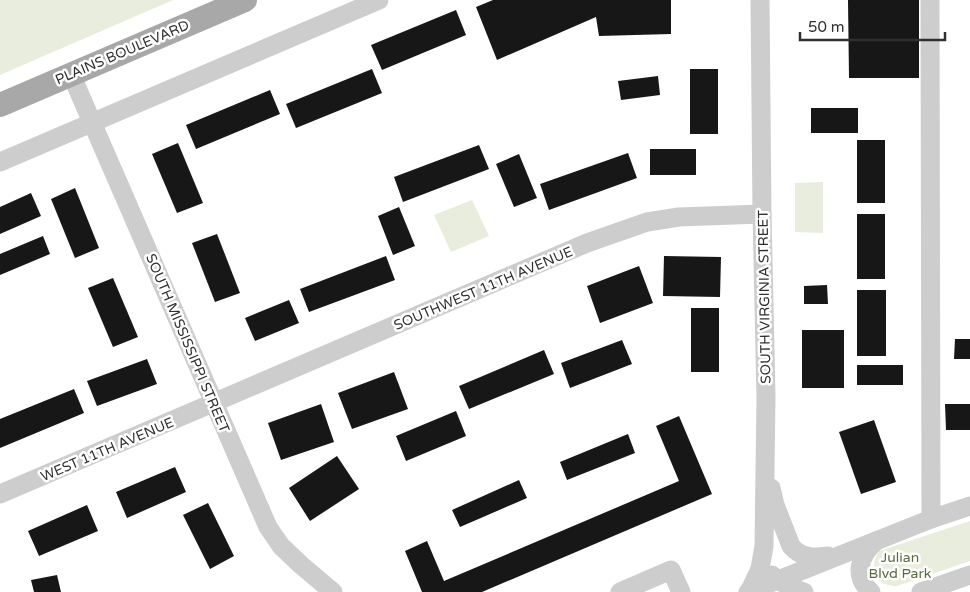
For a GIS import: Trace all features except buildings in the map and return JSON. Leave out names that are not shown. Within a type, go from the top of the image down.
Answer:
[{"type":"main road","name":"PLAINS BOULEVARD","points":[[0,105],[245,0]]},
{"type":"street","points":[[0,162],[380,0]]},
{"type":"street","name":"SOUTH VIRGINIA STREET","points":[[749,592],[760,569],[764,546],[766,387],[760,0]]},
{"type":"street","points":[[930,0],[931,519]]},
{"type":"street","name":"SOUTH MISSISSIPPI STREET","points":[[72,74],[268,527],[281,546],[333,592]]},
{"type":"street","name":"SOUTHWEST 11TH AVENUE","points":[[214,403],[587,243],[647,222],[679,217],[762,214]]},
{"type":"street","name":"WEST 11TH AVENUE","points":[[0,494],[214,403]]},
{"type":"street","points":[[765,452],[775,505],[791,546],[801,555],[814,557],[842,554]]},
{"type":"street","points":[[749,592],[877,540],[970,506]]},
{"type":"street","points":[[871,592],[865,587],[861,579],[860,570],[862,558],[868,548],[877,540]]},
{"type":"street","points":[[764,546],[766,565],[771,574],[786,585],[804,592]]},
{"type":"street","points":[[620,592],[671,570],[680,592]]},
{"type":"street","points":[[927,591],[970,575]]},
{"type":"green space","points":[[0,0],[173,0],[0,75]]},
{"type":"green space","points":[[823,182],[823,233],[795,232],[795,183]]},
{"type":"green space","points":[[472,200],[489,236],[451,252],[434,215]]},
{"type":"green space","name":"Julian Blvd Park","points":[[970,521],[970,561],[897,586],[883,583],[874,574],[874,563],[879,551]]}]
